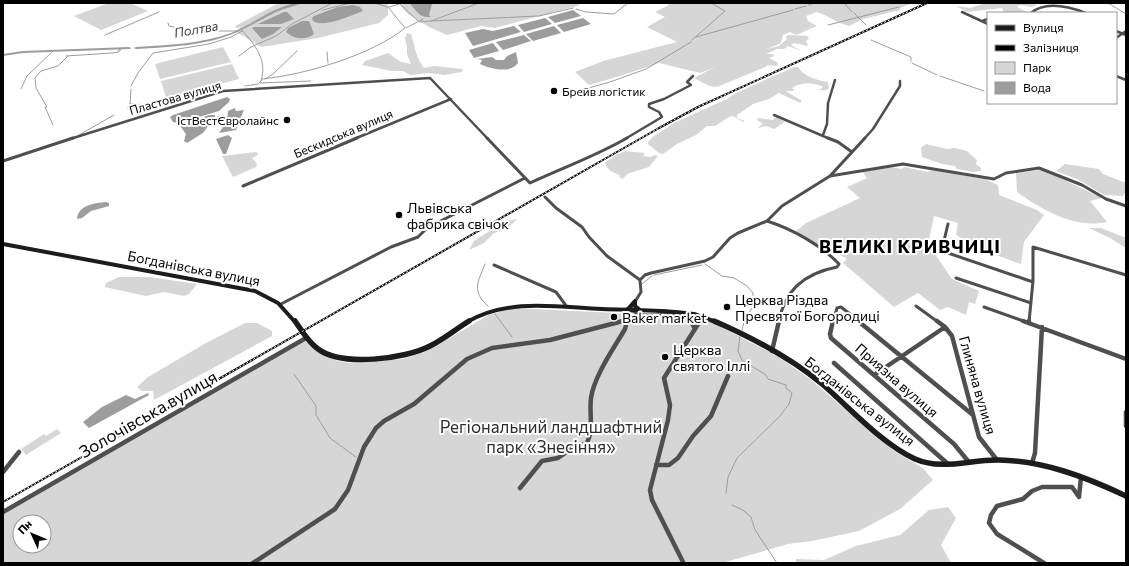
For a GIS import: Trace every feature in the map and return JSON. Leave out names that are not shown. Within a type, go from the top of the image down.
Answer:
[{"type":"main road","name":"Богданівська вулиця","points":[[3,244],[255,291],[267,295],[280,304],[306,338],[317,349],[337,358],[356,359],[404,354],[427,348],[476,318],[493,310],[509,306],[683,312],[703,316],[772,351],[814,378],[904,453],[914,458],[929,464],[997,460],[1032,463],[1081,477],[1126,496]]},
{"type":"main road","points":[[624,310],[628,309],[630,305],[635,302],[634,304],[636,308],[642,311]]},
{"type":"street","points":[[1032,12],[1036,8],[1042,6],[1059,6],[1082,12]]},
{"type":"street","points":[[962,12],[987,24]]},
{"type":"street","points":[[982,21],[987,19]]},
{"type":"street","points":[[451,99],[530,183],[587,157],[604,151],[634,132],[662,117],[658,112],[649,107],[649,104],[664,99],[691,85],[687,82],[693,76]]},
{"type":"street","name":"Пластова вулиця","points":[[3,161],[126,120],[223,92],[245,89],[302,87],[430,78],[451,99]]},
{"type":"street","points":[[823,135],[827,124],[828,103],[835,80]]},
{"type":"street","points":[[640,280],[645,275],[651,273],[705,261],[713,257],[730,238],[738,233],[767,221],[782,206],[830,176],[878,122],[884,109],[900,86],[900,81]]},
{"type":"street","name":"Бескидська вулиця","points":[[243,186],[324,150],[451,99]]},
{"type":"street","points":[[774,114],[838,142],[852,152]]},
{"type":"street","points":[[830,176],[903,164],[994,179],[1006,173],[1039,168],[1082,185],[1106,199],[1126,206]]},
{"type":"street","points":[[280,304],[391,247],[418,237],[427,228],[525,178]]},
{"type":"street","points":[[520,488],[542,461],[558,458],[574,447],[587,442],[591,435],[591,397],[600,372],[626,328],[631,310],[641,292],[640,280],[607,256],[589,237],[582,227],[556,208],[545,197]]},
{"type":"street","points":[[767,221],[794,233],[831,257],[839,264],[837,267],[818,272],[798,283],[791,290],[785,300],[780,314],[775,343],[772,351]]},
{"type":"street","points":[[948,224],[942,249],[945,252],[1033,282]]},
{"type":"street","points":[[1029,323],[1033,282],[1033,247],[1126,274]]},
{"type":"street","points":[[494,265],[556,292],[567,307]]},
{"type":"street","points":[[956,278],[1031,303]]},
{"type":"street","name":"Глиняна вулиця","points":[[916,306],[945,327],[952,336],[979,437],[997,460]]},
{"type":"street","name":"Приязна вулиця","points":[[900,357],[841,307],[838,308],[830,334],[831,338],[954,444],[968,461]]},
{"type":"street","points":[[984,307],[1126,359]]},
{"type":"street","name":"Богданівська вулиця","points":[[631,310],[638,315],[685,316],[694,323],[695,329]]},
{"type":"street","points":[[683,562],[650,494],[668,420],[670,405],[664,378],[703,316]]},
{"type":"street","points":[[253,563],[335,509],[341,503],[348,491],[368,440],[375,429],[380,424],[414,404],[440,379],[465,360],[486,350],[500,346],[551,339],[627,320]]},
{"type":"street","points":[[874,375],[945,327]]},
{"type":"street","points":[[1032,463],[1035,453],[1042,327]]},
{"type":"street","name":"Золочівська вулиця","points":[[3,512],[306,338]]},
{"type":"street","points":[[900,357],[973,415]]},
{"type":"street","points":[[834,363],[949,464]]},
{"type":"street","points":[[656,465],[669,465],[678,458],[693,436],[711,416],[728,376]]},
{"type":"street","points":[[1126,412],[1126,426]]},
{"type":"street","points":[[3,472],[19,452]]},
{"type":"street","points":[[1044,563],[1030,552],[992,531],[988,523],[992,512],[999,504],[1022,499],[1033,490],[1047,486],[1072,487],[1078,497],[1081,477]]},
{"type":"green space","points":[[109,3],[130,3],[148,11],[101,30],[74,16]]},
{"type":"green space","points":[[279,3],[388,3],[388,15],[379,23],[318,38],[261,47],[235,31],[241,27],[236,28],[235,26]]},
{"type":"green space","points":[[407,3],[576,3],[580,5],[495,28],[481,26],[447,35],[429,27],[408,14],[400,5]]},
{"type":"green space","points":[[668,3],[913,3],[900,8],[900,10],[863,19],[849,26],[817,12],[806,16],[808,21],[817,26],[796,35],[790,32],[783,35],[781,43],[767,49],[779,46],[787,39],[786,36],[789,35],[807,36],[809,38],[806,41],[808,46],[794,43],[791,45],[801,51],[788,46],[784,49],[777,49],[766,54],[773,54],[774,56],[769,58],[778,63],[776,66],[768,65],[717,87],[709,86],[694,78],[715,67],[700,73],[659,63],[589,85],[575,72],[603,61],[677,42],[647,27],[665,17],[655,12],[669,5]]},
{"type":"green space","points":[[986,3],[1039,3],[1032,7],[1020,5],[1017,7],[1027,12],[1004,12],[1002,8],[967,12],[956,6],[970,8]]},
{"type":"green space","points":[[407,33],[411,34],[417,55],[424,68],[434,66],[463,69],[462,72],[444,75],[428,73],[410,75],[403,71],[392,71],[362,65],[365,61],[388,53],[401,62],[411,64],[407,54],[405,38]]},
{"type":"green space","points":[[223,47],[231,62],[160,79],[155,64]]},
{"type":"green space","points":[[232,64],[239,79],[166,98],[161,81]]},
{"type":"green space","points":[[794,67],[798,67],[811,78],[828,82],[829,88],[825,90],[816,89],[821,89],[823,87],[811,84],[796,86],[792,88],[794,90],[793,91],[786,91],[802,101],[800,103],[779,93],[769,99],[753,104],[737,115],[737,118],[745,121],[743,122],[733,116],[729,117],[715,126],[707,126],[696,135],[677,144],[663,154],[659,153],[648,144],[654,136],[674,123]]},
{"type":"green space","points":[[776,117],[785,122],[774,129],[766,126],[757,128],[763,124],[757,120],[758,118],[773,120]]},
{"type":"green space","points":[[926,144],[947,149],[955,148],[967,151],[977,160],[976,164],[981,168],[981,171],[973,172],[957,169],[955,166],[942,164],[922,157],[921,148]]},
{"type":"green space","points":[[625,151],[645,153],[643,156],[658,156],[649,167],[627,174],[623,179],[619,177],[620,175],[609,169],[605,163],[616,155]]},
{"type":"green space","points":[[257,152],[258,155],[252,158],[257,164],[256,167],[233,177],[222,156]]},
{"type":"green space","points":[[1065,164],[1099,169],[1103,174],[1126,183],[1126,192],[1123,196],[1104,195],[1077,179],[1056,171]]},
{"type":"green space","points":[[890,167],[902,169],[904,167],[928,172],[932,170],[985,179],[998,185],[999,195],[1037,210],[1044,215],[1024,242],[1021,264],[982,250],[956,235],[958,223],[934,216],[928,244],[952,279],[979,291],[975,304],[969,302],[966,315],[948,307],[940,310],[918,293],[894,307],[843,263],[847,259],[831,249],[827,253],[794,233],[806,223],[860,198],[847,187],[867,178],[862,171]]},
{"type":"green space","points":[[1039,170],[1054,175],[1102,198],[1090,201],[1107,222],[1083,223],[1059,216],[1037,205],[1017,192],[1016,173]]},
{"type":"green space","points":[[517,219],[508,228],[494,233],[484,243],[469,250],[474,241],[505,221]]},
{"type":"green space","points":[[1089,228],[1101,228],[1126,238],[1126,248],[1110,238]]},
{"type":"green space","points":[[119,277],[150,277],[197,284],[189,294],[184,296],[164,292],[146,296],[105,287],[106,283]]},
{"type":"green space","name":"Регіональний ландшафтний парк «Знесіння»","points":[[514,308],[615,313],[640,317],[693,317],[711,322],[777,356],[810,379],[894,451],[923,468],[933,480],[900,509],[859,531],[812,541],[788,544],[722,563],[3,563],[3,514],[305,341],[319,353],[338,361],[349,363],[402,359],[425,352],[489,315]]},
{"type":"green space","points":[[245,323],[257,323],[272,331],[272,336],[154,400],[153,391],[142,391],[137,387],[148,377],[206,343]]},
{"type":"green space","points":[[57,429],[61,433],[26,455],[21,449],[44,434],[46,436]]},
{"type":"green space","points":[[948,507],[956,518],[941,545],[951,563],[796,563],[796,559],[824,560],[856,546],[900,535],[929,510]]},
{"type":"water","points":[[439,3],[432,4],[429,15],[431,17],[424,17],[419,14],[410,4]]},
{"type":"water","points":[[353,5],[360,7],[363,11],[331,22],[318,23],[313,21],[312,18],[314,16],[338,7]]},
{"type":"water","points":[[573,10],[581,16],[555,23],[548,17]]},
{"type":"water","points":[[287,12],[294,19],[281,24],[258,24]]},
{"type":"water","points":[[545,18],[552,24],[524,32],[518,25]]},
{"type":"water","points":[[583,18],[591,24],[564,32],[557,25]]},
{"type":"water","points":[[302,21],[309,21],[314,34],[307,38],[296,38],[286,32],[288,28]]},
{"type":"water","points":[[514,26],[521,32],[473,46],[465,33],[483,29],[493,31]]},
{"type":"water","points":[[554,26],[561,33],[533,41],[526,34]]},
{"type":"water","points":[[282,27],[273,34],[262,39],[252,28]]},
{"type":"water","points":[[524,35],[531,41],[503,50],[496,42]]},
{"type":"water","points":[[493,43],[499,51],[474,58],[469,50]]},
{"type":"water","points":[[516,52],[518,63],[511,68],[506,69],[500,70],[484,66],[480,64],[482,60],[477,59],[492,57],[496,60],[504,60],[507,56]]},
{"type":"water","points":[[227,97],[230,99],[229,102],[219,111],[179,123],[173,122],[170,117],[173,115]]},
{"type":"water","points":[[235,108],[236,111],[244,110],[241,117],[243,118],[242,121],[239,122],[236,130],[219,133],[227,121],[228,111]]},
{"type":"water","points":[[209,115],[215,115],[215,117],[203,133],[187,143],[184,141],[186,134],[180,126]]},
{"type":"water","points":[[228,135],[232,138],[226,154],[223,154],[216,139]]},
{"type":"water","points":[[109,203],[109,206],[91,211],[82,218],[77,219],[78,214],[84,208],[92,204]]},
{"type":"water","points":[[148,393],[149,395],[89,428],[83,422],[102,407],[126,395],[135,399]]},
{"type":"waterway","name":"Полтва","points":[[136,48],[186,44],[221,37],[233,33],[282,8],[300,3]]},
{"type":"waterway","points":[[255,45],[276,36],[292,24],[332,3]]},
{"type":"waterway","points":[[323,10],[350,3]]},
{"type":"waterway","points":[[266,79],[297,73],[337,62],[375,47],[405,28],[388,7],[374,3]]},
{"type":"waterway","points":[[431,21],[479,3]]},
{"type":"waterway","points":[[576,9],[586,12],[614,14],[628,3]]},
{"type":"waterway","points":[[692,40],[725,11],[711,3]]},
{"type":"waterway","points":[[809,5],[816,3]]},
{"type":"waterway","points":[[844,3],[852,12]]},
{"type":"waterway","points":[[1108,3],[1126,14]]},
{"type":"waterway","points":[[389,7],[400,4]]},
{"type":"waterway","points":[[400,4],[418,21]]},
{"type":"waterway","points":[[795,9],[806,6]]},
{"type":"waterway","points":[[858,17],[899,7]]},
{"type":"waterway","points":[[431,21],[539,16],[573,8]]},
{"type":"waterway","points":[[696,37],[793,10]]},
{"type":"waterway","points":[[105,35],[159,12]]},
{"type":"waterway","points":[[854,13],[858,17]]},
{"type":"waterway","points":[[828,25],[858,17]]},
{"type":"waterway","points":[[858,17],[866,25]]},
{"type":"waterway","points":[[418,21],[423,19]]},
{"type":"waterway","points":[[406,28],[418,21]]},
{"type":"waterway","points":[[418,21],[431,21]]},
{"type":"waterway","points":[[168,23],[169,26],[187,30]]},
{"type":"waterway","points":[[241,29],[255,45]]},
{"type":"waterway","points":[[192,31],[238,31]]},
{"type":"waterway","name":"Полтва","points":[[131,86],[138,73],[153,53],[209,44],[231,37],[242,31]]},
{"type":"waterway","points":[[871,40],[911,57],[911,61]]},
{"type":"waterway","points":[[578,91],[610,82],[646,69],[691,42]]},
{"type":"waterway","points":[[239,56],[255,45]]},
{"type":"waterway","points":[[255,45],[262,60],[263,68],[260,82]]},
{"type":"waterway","name":"Полтва","points":[[118,51],[121,48]]},
{"type":"waterway","points":[[66,56],[112,53],[119,52],[122,48]]},
{"type":"waterway","name":"Полтва","points":[[3,55],[23,52],[129,48]]},
{"type":"waterway","points":[[21,89],[27,76],[53,51]]},
{"type":"waterway","points":[[266,79],[273,74],[297,51]]},
{"type":"waterway","points":[[327,52],[328,63]]},
{"type":"waterway","points":[[53,125],[45,107],[47,107],[36,88],[35,78],[41,71],[58,66],[68,56]]},
{"type":"waterway","points":[[912,63],[937,75]]},
{"type":"waterway","points":[[940,76],[984,91]]},
{"type":"waterway","points":[[260,82],[260,83],[311,81]]},
{"type":"waterway","points":[[245,86],[258,84],[260,82]]},
{"type":"waterway","points":[[130,104],[131,89]]},
{"type":"waterway","points":[[128,108],[130,104]]},
{"type":"waterway","points":[[130,104],[155,105],[159,108]]},
{"type":"waterway","points":[[79,135],[114,115]]},
{"type":"waterway","points":[[485,264],[478,281],[478,291],[479,296],[488,306]]},
{"type":"waterway","points":[[705,264],[722,276],[734,278],[747,286],[753,293],[753,305]]},
{"type":"waterway","points":[[654,275],[702,265]]},
{"type":"waterway","points":[[642,284],[652,276]]},
{"type":"waterway","points":[[742,330],[744,322],[752,308]]},
{"type":"waterway","points":[[495,314],[512,337]]},
{"type":"waterway","points":[[726,493],[728,477],[737,458],[780,416],[789,404],[792,393],[786,388],[786,385],[768,379],[766,375],[742,360],[738,351],[740,336]]},
{"type":"waterway","points":[[294,374],[316,406],[316,415],[330,438],[356,457]]},
{"type":"waterway","points":[[732,505],[743,510],[751,517],[755,530],[777,563]]},
{"type":"railway","points":[[3,502],[659,128],[698,107],[927,3]]},
{"type":"place","name":"Брейв логістик","points":[[554,91]]},
{"type":"place","name":"ІстВестЄвролайнс","points":[[287,120]]},
{"type":"place","name":"Львівська фабрика свічок","points":[[399,215]]},
{"type":"place","name":"Церква Різдва Пресвятої Богородиці","points":[[727,307]]},
{"type":"place","name":"Baker market","points":[[614,317]]},
{"type":"place","name":"Церква святого Іллі","points":[[665,357]]},
{"type":"district","name":"ВЕЛИКІ КРИВЧИЦІ","points":[[910,246]]}]
